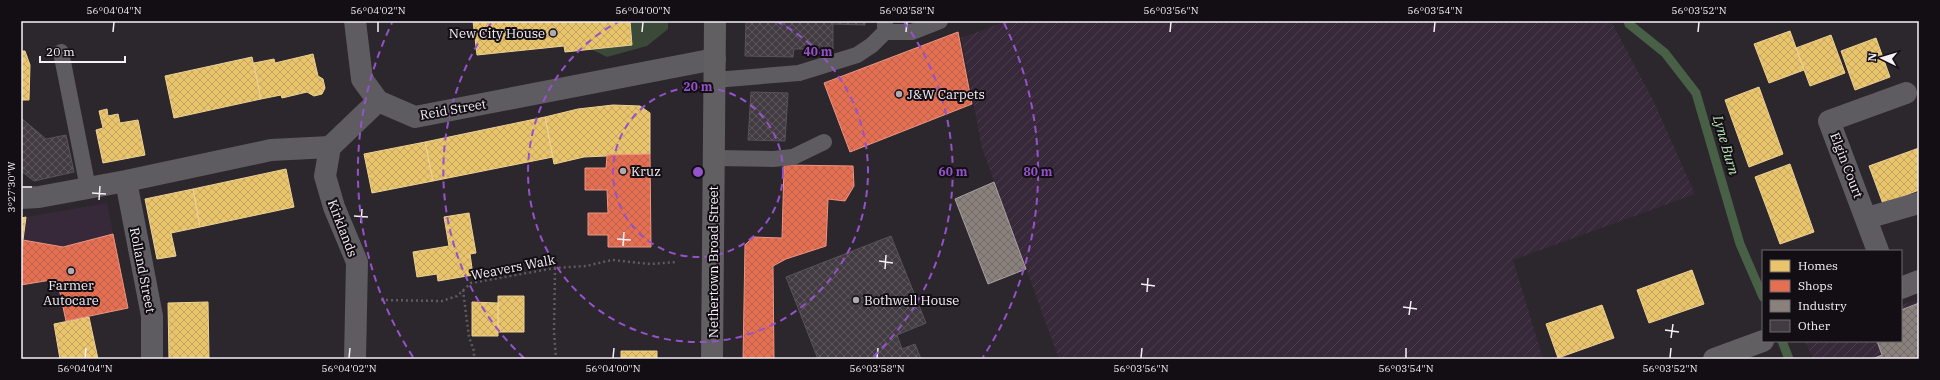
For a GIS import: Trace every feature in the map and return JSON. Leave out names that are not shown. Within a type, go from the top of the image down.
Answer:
[{"type":"main road","name":"Nethertown Broad Street","points":[[712,359],[715,21]]},
{"type":"main road","points":[[1902,288],[1919,281]]},
{"type":"main road","points":[[1714,359],[1755,344]]},
{"type":"street","points":[[21,198],[39,197],[126,181],[271,150],[330,147],[378,101],[362,79],[355,21]]},
{"type":"street","name":"Reid Street","points":[[378,101],[415,117],[715,70]]},
{"type":"street","name":"Elgin Court","points":[[1878,250],[1830,121],[1906,93]]},
{"type":"street","name":"Kirklands","points":[[330,147],[325,176],[334,207],[357,262],[355,359]]},
{"type":"street","name":"Rolland Street","points":[[126,181],[152,316],[152,359]]},
{"type":"street","points":[[1867,218],[1919,203]]},
{"type":"lane","points":[[715,70],[799,72],[857,55],[872,45],[885,26],[912,32],[940,21]]},
{"type":"lane","points":[[61,52],[88,188]]},
{"type":"lane","points":[[714,158],[773,159],[793,157],[824,142]]},
{"type":"path","name":"Weavers Walk","points":[[356,300],[442,301],[457,296],[471,283],[555,268],[586,266],[612,260],[650,264],[677,262]]},
{"type":"path","points":[[555,268],[554,332],[556,359]]},
{"type":"path","points":[[463,290],[469,337],[474,351],[474,359]]},
{"type":"shaded area","points":[[1007,21],[1609,21],[1612,23],[1653,100],[1695,194],[1513,260],[1543,359],[1059,359],[982,148],[961,38]]},
{"type":"shaded area","name":"Farmer Autocare","points":[[107,203],[128,308],[66,321],[57,280],[21,285],[21,262],[26,217]]},
{"type":"shaded area","points":[[1919,299],[1919,359],[1813,359],[1805,342],[1902,342],[1902,305]]},
{"type":"green space","points":[[630,21],[668,21],[668,29],[647,46],[607,57],[591,49],[632,45]]},
{"type":"building: Homes","name":"New City House","points":[[473,21],[630,21],[632,45],[565,52],[564,46],[477,55]]},
{"type":"building: Homes","points":[[1790,31],[1804,70],[1769,83],[1754,44]]},
{"type":"building: Homes","points":[[1831,35],[1845,73],[1810,86],[1796,48]]},
{"type":"building: Homes","points":[[1876,38],[1890,77],[1855,90],[1841,51]]},
{"type":"building: Homes","points":[[21,51],[25,51],[30,65],[29,100],[21,100]]},
{"type":"building: Homes","points":[[313,54],[318,76],[323,79],[325,88],[322,94],[314,96],[307,92],[282,98],[281,95],[261,99],[254,63],[274,59],[275,63]]},
{"type":"building: Homes","points":[[252,57],[261,99],[174,118],[165,76]]},
{"type":"building: Homes","points":[[1759,87],[1783,154],[1749,167],[1725,100]]},
{"type":"building: Homes","points":[[613,105],[640,106],[650,113],[650,154],[584,157],[554,164],[545,117],[578,109]]},
{"type":"building: Homes","points":[[107,109],[108,116],[118,114],[120,123],[138,120],[145,155],[103,163],[96,130],[103,128],[99,111]]},
{"type":"building: Homes","points":[[545,117],[553,157],[433,181],[425,142]]},
{"type":"building: Homes","points":[[425,142],[433,181],[372,193],[364,154]]},
{"type":"building: Homes","points":[[1919,148],[1919,190],[1883,204],[1869,166]]},
{"type":"building: Homes","points":[[1790,164],[1814,232],[1780,244],[1755,177]]},
{"type":"building: Homes","points":[[286,169],[294,207],[200,227],[193,189]]},
{"type":"building: Homes","points":[[193,189],[200,227],[171,233],[176,256],[157,259],[145,199]]},
{"type":"building: Homes","points":[[469,213],[476,253],[470,254],[473,275],[438,281],[437,274],[417,277],[413,252],[449,246],[444,217]]},
{"type":"building: Homes","points":[[26,217],[23,240],[21,262],[21,218]]},
{"type":"building: Homes","points":[[1692,270],[1704,304],[1649,323],[1637,290]]},
{"type":"building: Homes","points":[[498,296],[524,296],[524,332],[498,332]]},
{"type":"building: Homes","points":[[208,302],[209,359],[169,359],[168,303]]},
{"type":"building: Homes","points":[[472,302],[498,303],[498,336],[472,336]]},
{"type":"building: Homes","points":[[1602,305],[1614,338],[1558,358],[1546,324]]},
{"type":"building: Homes","points":[[89,317],[98,359],[60,359],[54,324]]},
{"type":"building: Homes","points":[[621,351],[657,351],[657,359],[621,359]]},
{"type":"building: Shops","name":"J&W Carpets","points":[[958,32],[972,104],[850,152],[824,83]]},
{"type":"building: Shops","points":[[650,154],[651,247],[608,247],[608,235],[588,235],[588,213],[608,213],[607,190],[585,190],[585,168],[606,168],[607,155]]},
{"type":"building: Shops","points":[[784,165],[853,166],[854,186],[845,201],[828,199],[826,246],[786,259],[773,266],[774,359],[743,359],[745,245],[753,237],[782,238]]},
{"type":"building: Shops","name":"Farmer Autocare","points":[[113,234],[128,308],[66,321],[57,279],[21,285],[23,240],[63,247]]},
{"type":"building: Industry","points":[[994,182],[1026,269],[988,284],[955,199]]},
{"type":"building: Industry","points":[[1919,303],[1919,359],[1872,359],[1882,355],[1877,342],[1902,342],[1902,310]]},
{"type":"building: Other","points":[[746,21],[865,21],[865,25],[833,24],[833,49],[794,49],[793,57],[745,56]]},
{"type":"building: Other","points":[[751,92],[788,93],[785,141],[748,140]]},
{"type":"building: Other","points":[[21,118],[46,139],[66,135],[74,172],[34,181],[21,171]]},
{"type":"building: Other","name":"Bothwell House","points":[[891,236],[926,323],[897,335],[902,349],[915,344],[921,359],[818,359],[786,277]]},
{"type":"waterway","name":"Lyne Burn","points":[[1628,21],[1629,24],[1665,53],[1696,93],[1740,244],[1762,295]]},
{"type":"waterway","name":"Lyne Burn","points":[[1782,342],[1789,359]]},
{"type":"place","name":"New City House","points":[[553,33]]},
{"type":"place","name":"J&W Carpets","points":[[899,94]]},
{"type":"place","name":"Kruz","points":[[623,171]]},
{"type":"place","name":"Farmer Autocare","points":[[71,271]]},
{"type":"place","name":"Bothwell House","points":[[856,300]]}]
